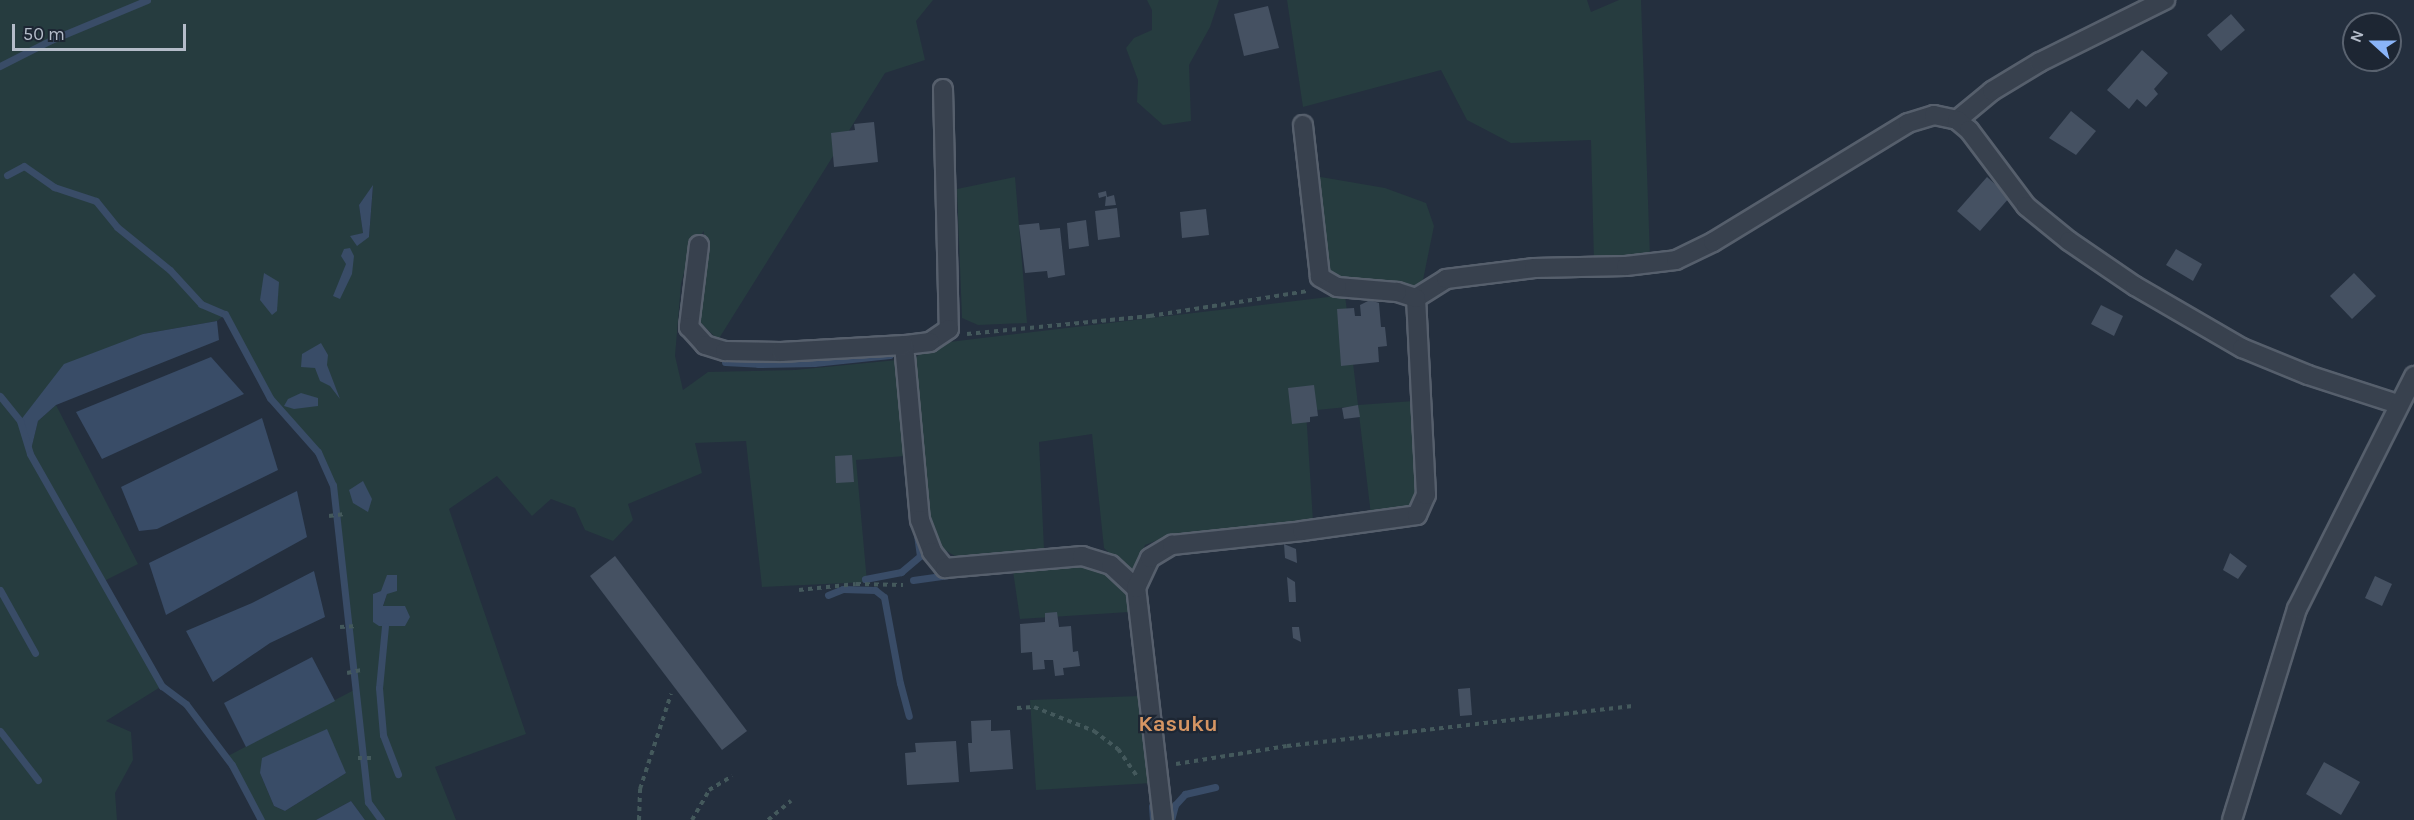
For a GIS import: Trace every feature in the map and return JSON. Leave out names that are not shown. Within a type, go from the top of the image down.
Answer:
[{"type":"street","points":[[1957,120],[1992,91],[2040,62],[2165,0]]},
{"type":"street","points":[[699,245],[689,327],[705,345],[725,351],[781,352],[930,342],[949,329],[943,89]]},
{"type":"street","points":[[1303,125],[1320,278],[1337,286],[1397,292],[1416,298],[1446,279],[1534,268],[1626,266],[1676,260],[1713,242],[1908,123],[1934,115],[1957,120],[1969,130],[2026,206],[2069,241],[2135,286],[2242,348],[2308,375],[2398,404]]},
{"type":"street","points":[[1163,820],[1136,588],[1150,558],[1172,545],[1302,531],[1417,515],[1426,495],[1416,298]]},
{"type":"street","points":[[904,345],[920,520],[932,552],[945,568],[1082,556],[1111,565],[1136,588]]},
{"type":"street","points":[[2232,820],[2297,609],[2414,376]]},
{"type":"path","points":[[949,329],[966,334],[1150,316],[1337,286]]},
{"type":"path","points":[[329,516],[345,514]]},
{"type":"path","points":[[799,590],[856,584],[903,585]]},
{"type":"path","points":[[340,627],[358,626]]},
{"type":"path","points":[[347,673],[361,670]]},
{"type":"path","points":[[639,820],[640,789],[671,694]]},
{"type":"path","points":[[1157,767],[1287,746],[1633,706]]},
{"type":"path","points":[[1017,708],[1034,707],[1094,731],[1118,749],[1141,781],[1160,796]]},
{"type":"path","points":[[358,758],[374,758]]},
{"type":"path","points":[[692,820],[709,790],[732,776]]},
{"type":"path","points":[[768,820],[791,801]]},
{"type":"green space","points":[[0,0],[933,0],[916,21],[925,60],[885,73],[718,340],[697,319],[704,231],[691,246],[681,284],[675,356],[683,390],[708,372],[795,370],[897,360],[905,456],[856,460],[867,582],[762,587],[746,441],[695,443],[702,473],[628,504],[633,520],[613,541],[585,530],[575,508],[551,499],[532,516],[497,476],[449,509],[526,734],[435,767],[456,820],[365,820],[351,801],[316,820],[261,820],[226,757],[356,689],[333,485],[318,452],[270,398],[226,314],[217,321],[143,334],[21,421],[30,453],[38,421],[56,405],[138,564],[102,582],[162,686],[106,721],[131,732],[133,760],[115,793],[117,820],[0,820]],"holes":[[[373,186],[369,237],[350,237],[363,233],[359,205]],[[381,591],[387,594],[383,607],[405,626],[379,626],[373,594]],[[260,773],[346,773],[285,811],[274,806]]]},
{"type":"green space","points":[[1147,0],[1219,0],[1210,27],[1189,65],[1191,121],[1163,125],[1137,102],[1138,80],[1126,48],[1134,38],[1152,30],[1152,10]]},
{"type":"green space","points":[[1287,0],[1587,0],[1591,12],[1619,0],[1641,0],[1650,258],[1594,263],[1591,140],[1511,143],[1467,120],[1441,70],[1303,107]]},
{"type":"green space","points":[[1315,176],[1385,188],[1426,203],[1434,226],[1423,280],[1409,289],[1364,283],[1327,272]]},
{"type":"green space","points":[[1015,177],[1027,323],[978,325],[962,318],[957,189]]},
{"type":"green space","points":[[1345,295],[1358,405],[1414,401],[1421,491],[1408,512],[1371,515],[1358,406],[1306,411],[1313,521],[1171,535],[1145,545],[1133,574],[1104,548],[1092,434],[1039,442],[1044,549],[955,556],[940,547],[929,513],[914,359],[926,349],[949,342]]},
{"type":"green space","points":[[1083,563],[1111,573],[1126,591],[1129,612],[1020,619],[1013,571]]},
{"type":"green space","points":[[1140,696],[1152,783],[1036,790],[1030,700]]},
{"type":"water","points":[[373,185],[369,237],[357,246],[350,236],[363,233],[359,205]]},
{"type":"water","points":[[350,248],[354,256],[352,274],[340,299],[333,296],[346,264],[341,256],[344,249]]},
{"type":"water","points":[[264,273],[279,282],[277,311],[272,315],[260,300]]},
{"type":"water","points":[[217,321],[219,340],[56,405],[38,421],[30,454],[20,421],[64,364],[143,334]]},
{"type":"water","points":[[321,343],[328,355],[327,365],[340,399],[330,386],[320,381],[315,368],[301,367],[302,354]]},
{"type":"water","points":[[211,357],[244,394],[102,459],[76,412]]},
{"type":"water","points":[[301,393],[318,398],[318,406],[294,409],[284,406],[288,399]]},
{"type":"water","points":[[262,418],[278,470],[157,529],[139,531],[121,487]]},
{"type":"water","points":[[363,481],[372,499],[368,512],[353,503],[349,490]]},
{"type":"water","points":[[297,491],[307,537],[166,615],[149,563]]},
{"type":"water","points":[[314,571],[325,617],[270,643],[213,682],[186,631],[252,603]]},
{"type":"water","points":[[387,575],[397,575],[397,591],[387,594],[383,606],[405,606],[410,617],[405,626],[379,626],[373,622],[373,594],[381,591]]},
{"type":"water","points":[[312,657],[335,701],[246,747],[224,703]]},
{"type":"water","points":[[327,729],[346,773],[285,811],[274,806],[260,773],[262,758]]},
{"type":"water","points":[[351,801],[365,820],[316,820]]},
{"type":"building","points":[[1268,6],[1279,48],[1244,56],[1234,14]]},
{"type":"building","points":[[2231,14],[2245,30],[2221,51],[2207,35]]},
{"type":"building","points":[[2142,50],[2168,73],[2154,89],[2158,94],[2146,107],[2137,99],[2129,109],[2107,90]]},
{"type":"building","points":[[2071,111],[2096,131],[2076,155],[2049,138]]},
{"type":"building","points":[[874,122],[878,162],[834,167],[831,133],[855,130],[854,124]]},
{"type":"building","points":[[1987,177],[2010,197],[1980,231],[1957,211]]},
{"type":"building","points":[[1106,191],[1107,197],[1114,195],[1116,205],[1105,206],[1106,196],[1099,198],[1098,193]]},
{"type":"building","points":[[1117,208],[1120,237],[1098,240],[1095,211]]},
{"type":"building","points":[[1206,209],[1209,235],[1182,238],[1180,212]]},
{"type":"building","points":[[1086,220],[1089,246],[1069,249],[1067,223]]},
{"type":"building","points":[[1039,223],[1040,230],[1060,228],[1065,275],[1048,278],[1047,271],[1025,273],[1019,225]]},
{"type":"building","points":[[2176,249],[2202,264],[2193,281],[2166,265]]},
{"type":"building","points":[[2354,273],[2376,296],[2352,319],[2330,296]]},
{"type":"building","points":[[1370,300],[1379,303],[1381,327],[1385,327],[1387,346],[1378,347],[1379,362],[1341,366],[1337,309],[1354,308],[1355,316],[1361,316],[1360,305]]},
{"type":"building","points":[[2101,305],[2123,316],[2114,336],[2091,324]]},
{"type":"building","points":[[1314,385],[1318,416],[1310,417],[1310,422],[1292,424],[1288,388]]},
{"type":"building","points":[[1358,405],[1360,417],[1344,419],[1342,408]]},
{"type":"building","points":[[852,455],[854,482],[836,483],[835,456]]},
{"type":"building","points":[[1284,544],[1296,549],[1297,563],[1285,558]]},
{"type":"building","points":[[2230,553],[2247,566],[2238,579],[2223,570]]},
{"type":"building","points":[[615,556],[747,731],[722,750],[590,576]]},
{"type":"building","points":[[2375,576],[2392,584],[2382,606],[2365,598]]},
{"type":"building","points":[[1287,577],[1295,582],[1296,602],[1289,602]]},
{"type":"building","points":[[1057,612],[1059,627],[1071,626],[1073,652],[1078,651],[1080,666],[1063,668],[1064,675],[1055,676],[1053,660],[1044,660],[1045,669],[1033,670],[1032,652],[1021,653],[1020,624],[1045,622],[1045,613]]},
{"type":"building","points":[[1292,627],[1299,627],[1301,642],[1293,638]]},
{"type":"building","points":[[1470,688],[1472,715],[1460,716],[1458,689]]},
{"type":"building","points":[[991,720],[991,731],[1010,730],[1013,769],[970,772],[968,743],[972,743],[971,721]]},
{"type":"building","points":[[956,741],[959,782],[907,785],[905,753],[916,752],[915,743]]},
{"type":"building","points":[[2324,762],[2360,782],[2341,815],[2306,794]]},
{"type":"waterway","points":[[0,66],[51,40],[147,0]]},
{"type":"waterway","points":[[7,175],[24,166],[54,187],[96,201],[117,227],[170,270],[201,304],[225,314],[270,398],[318,452],[333,485],[368,802],[381,820]]},
{"type":"waterway","points":[[725,362],[814,363],[890,355]]},
{"type":"waterway","points":[[0,396],[20,421],[30,454],[162,686],[186,704],[232,765],[261,820]]},
{"type":"waterway","points":[[865,579],[901,572],[920,556],[917,535]]},
{"type":"waterway","points":[[913,580],[949,575]]},
{"type":"waterway","points":[[828,595],[843,589],[875,590],[884,597],[900,683],[909,716]]},
{"type":"waterway","points":[[0,590],[35,653]]},
{"type":"waterway","points":[[385,626],[379,688],[383,735],[398,774]]},
{"type":"waterway","points":[[0,731],[38,780]]},
{"type":"waterway","points":[[1171,820],[1175,805],[1185,794],[1215,787]]},
{"type":"waterway","points":[[1152,806],[1153,820]]},
{"type":"district","name":"Kasuku","points":[[1178,725]]}]
